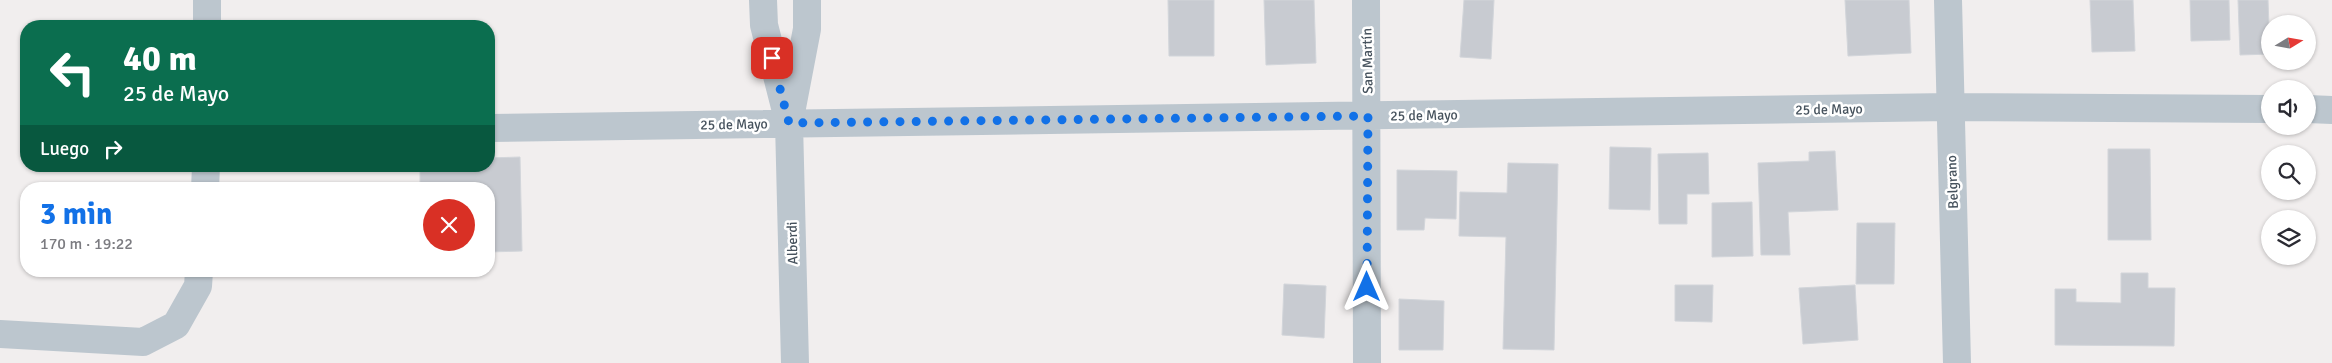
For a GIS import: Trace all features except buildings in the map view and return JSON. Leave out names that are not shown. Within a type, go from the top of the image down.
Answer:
[{"type":"street","points":[[207,0],[207,20]]},
{"type":"street","name":"Alberdi","points":[[763,0],[764,26],[789,123]]},
{"type":"street","name":"Alberdi","points":[[795,363],[789,123],[807,29],[807,0]]},
{"type":"street","name":"San Martín","points":[[1366,0],[1368,116],[1367,363]]},
{"type":"street","name":"Belgrano","points":[[1948,0],[1957,363]]},
{"type":"street","name":"25 de Mayo","points":[[495,128],[1950,107],[2261,109]]},
{"type":"street","points":[[2316,109],[2332,110]]},
{"type":"street","points":[[0,334],[143,342],[176,324],[198,286],[199,277]]},
{"type":"route","points":[[772,58],[789,123],[1368,116],[1367,287]]}]
